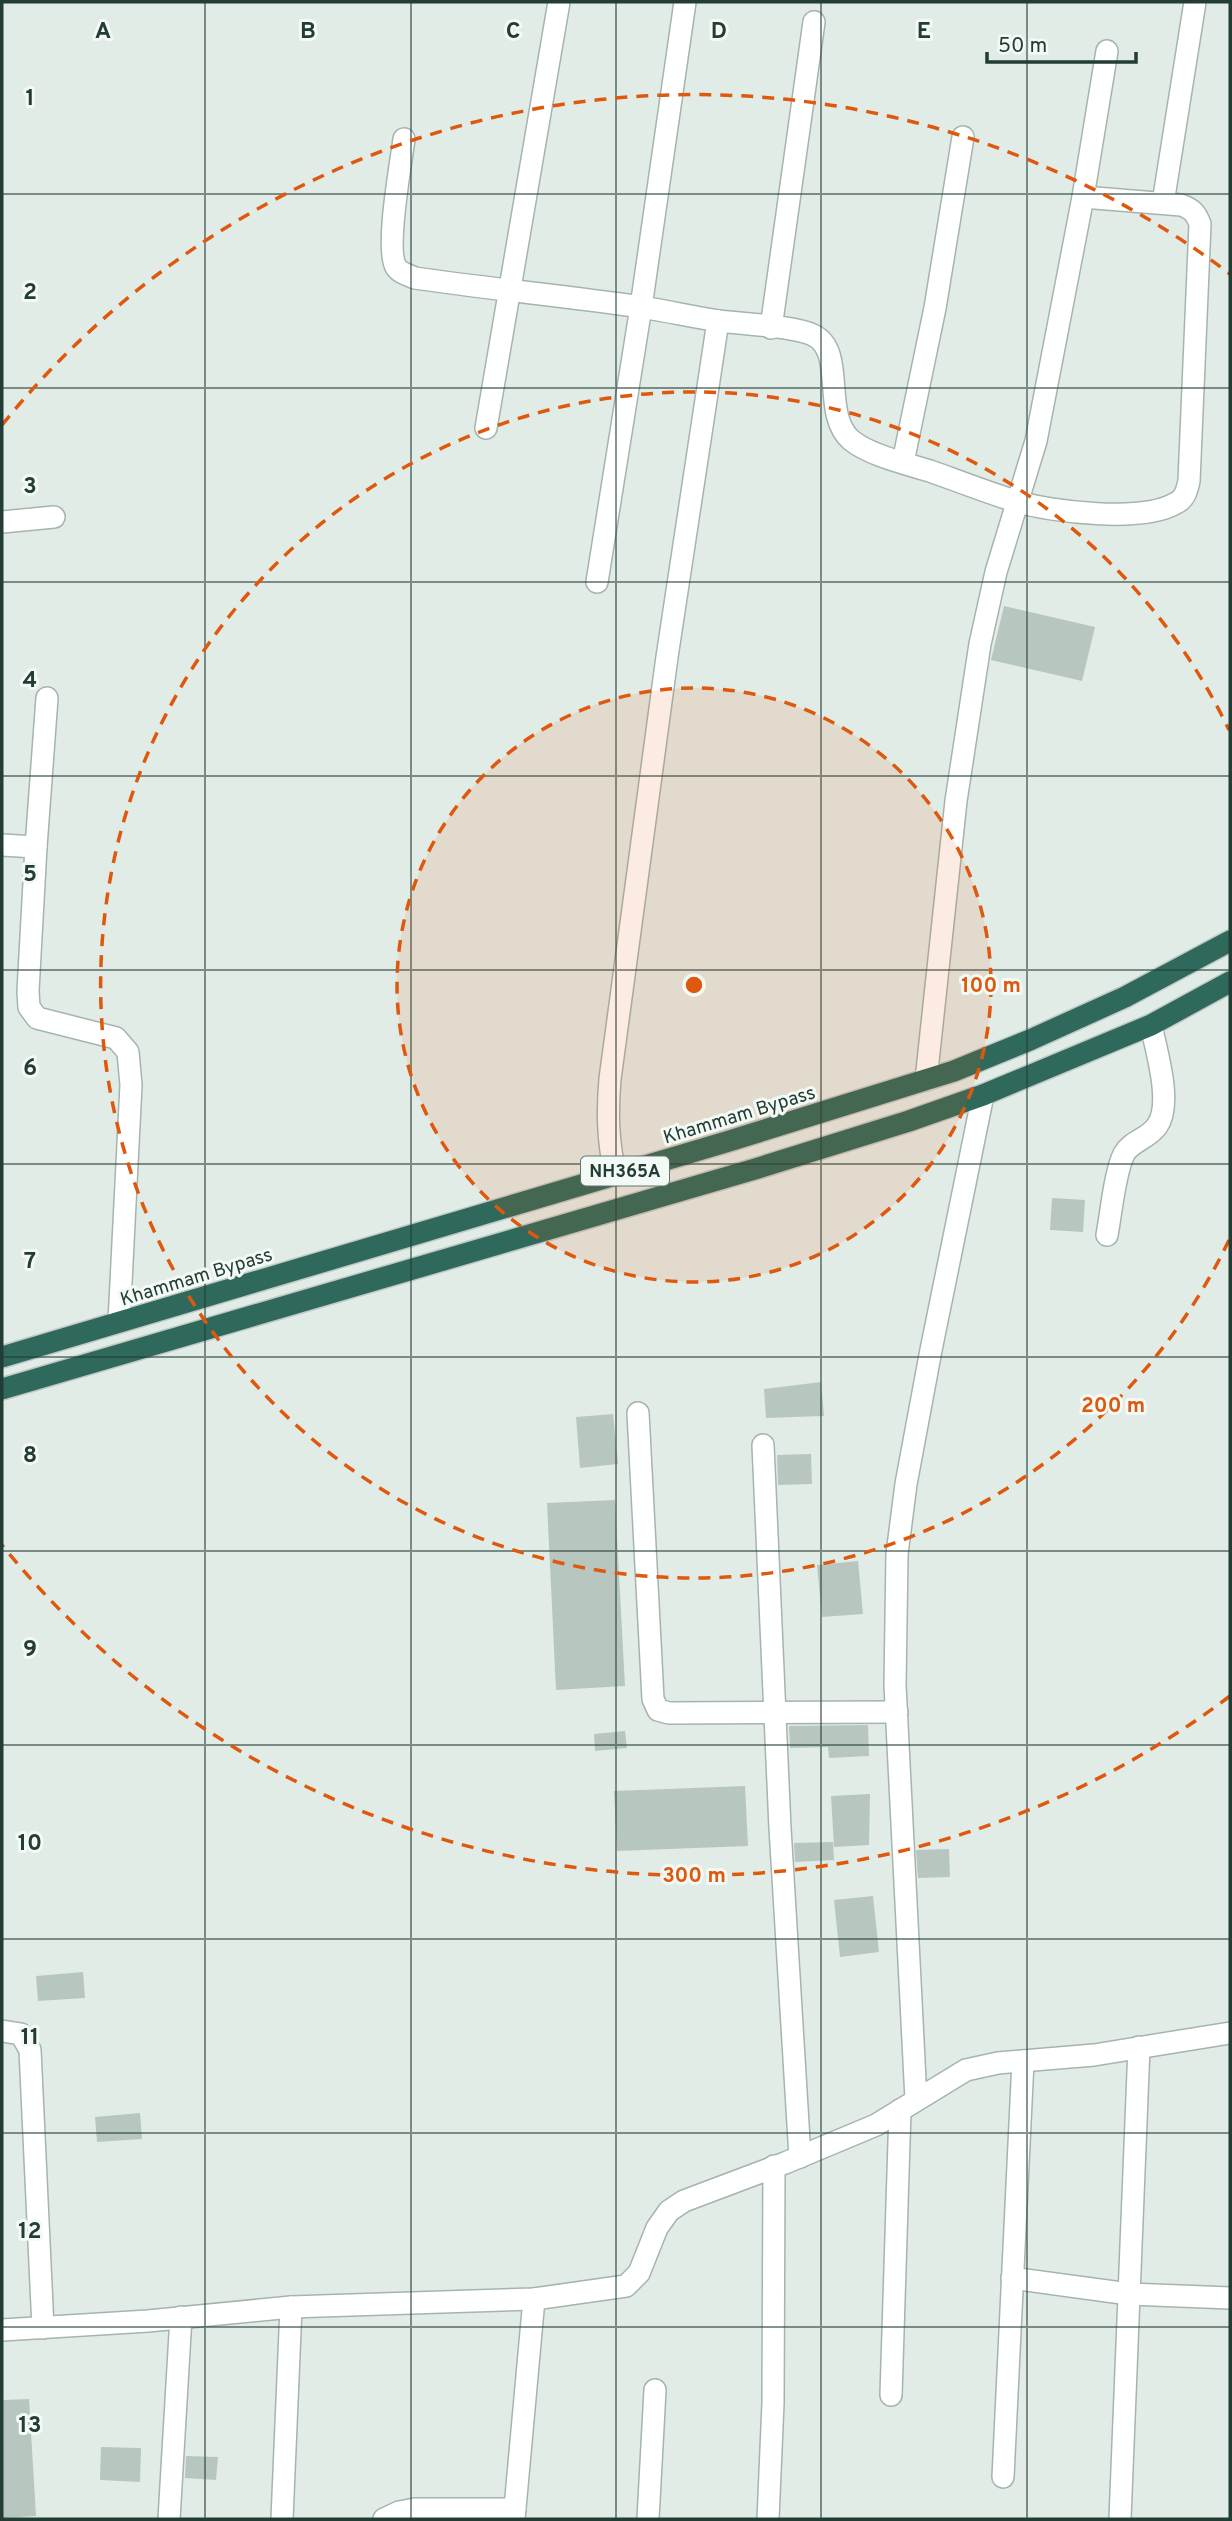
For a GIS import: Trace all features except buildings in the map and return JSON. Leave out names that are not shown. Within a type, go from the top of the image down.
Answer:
[{"type":"highway","name":"Khammam Bypass","points":[[2,1357],[926,1080],[1030,1041],[1125,997],[1230,941]]},
{"type":"highway","name":"NH365A","points":[[2,1389],[737,1175],[896,1125],[983,1095],[1150,1025],[1230,982]]},
{"type":"highway","points":[[726,1142],[737,1175]]},
{"type":"street","points":[[486,428],[559,2]]},
{"type":"street","points":[[597,582],[641,307],[685,2]]},
{"type":"street","points":[[1163,203],[1195,2]]},
{"type":"street","points":[[771,328],[814,22]]},
{"type":"street","points":[[926,1080],[956,801],[980,644],[996,572],[1036,440],[1083,197],[1107,51]]},
{"type":"street","points":[[903,462],[935,308],[963,137]]},
{"type":"street","points":[[404,139],[391,249],[397,269],[415,278],[641,307],[814,335],[824,343],[830,355],[838,421],[854,442],[1017,502],[1088,514],[1159,509],[1176,504],[1186,493],[1191,463],[1200,224],[1191,209],[1163,203],[1083,197]]},
{"type":"street","points":[[615,1174],[608,1129],[610,1079],[667,657],[718,321]]},
{"type":"street","points":[[2,522],[54,517]]},
{"type":"street","points":[[47,698],[28,990],[31,1012],[37,1018],[116,1038],[128,1052],[131,1084],[119,1322]]},
{"type":"street","points":[[2,845],[36,847]]},
{"type":"street","points":[[1107,1235],[1125,1151],[1150,1134],[1162,1117],[1161,1080],[1150,1025]]},
{"type":"street","points":[[891,2395],[908,2105],[897,1712],[897,1554],[906,1484],[983,1095]]},
{"type":"street","points":[[638,1413],[655,1705],[658,1710],[669,1713],[897,1712]]},
{"type":"street","points":[[763,1445],[800,2157]]},
{"type":"street","points":[[2,2031],[21,2034],[30,2050],[43,2328]]},
{"type":"street","points":[[2,2330],[148,2321],[275,2309],[534,2299],[626,2286],[639,2273],[657,2228],[669,2211],[684,2201],[876,2125],[966,2070],[1023,2061],[1094,2055],[1230,2033]]},
{"type":"street","points":[[1120,2519],[1139,2048]]},
{"type":"street","points":[[1003,2477],[1023,2061]]},
{"type":"street","points":[[768,2519],[773,2403],[774,2166]]},
{"type":"street","points":[[1012,2278],[1129,2294],[1230,2298]]},
{"type":"street","points":[[384,2519],[415,2509],[515,2514],[534,2299]]},
{"type":"street","points":[[275,2309],[290,2339],[282,2519]]},
{"type":"street","points":[[169,2519],[181,2317]]},
{"type":"street","points":[[648,2519],[655,2390]]}]
